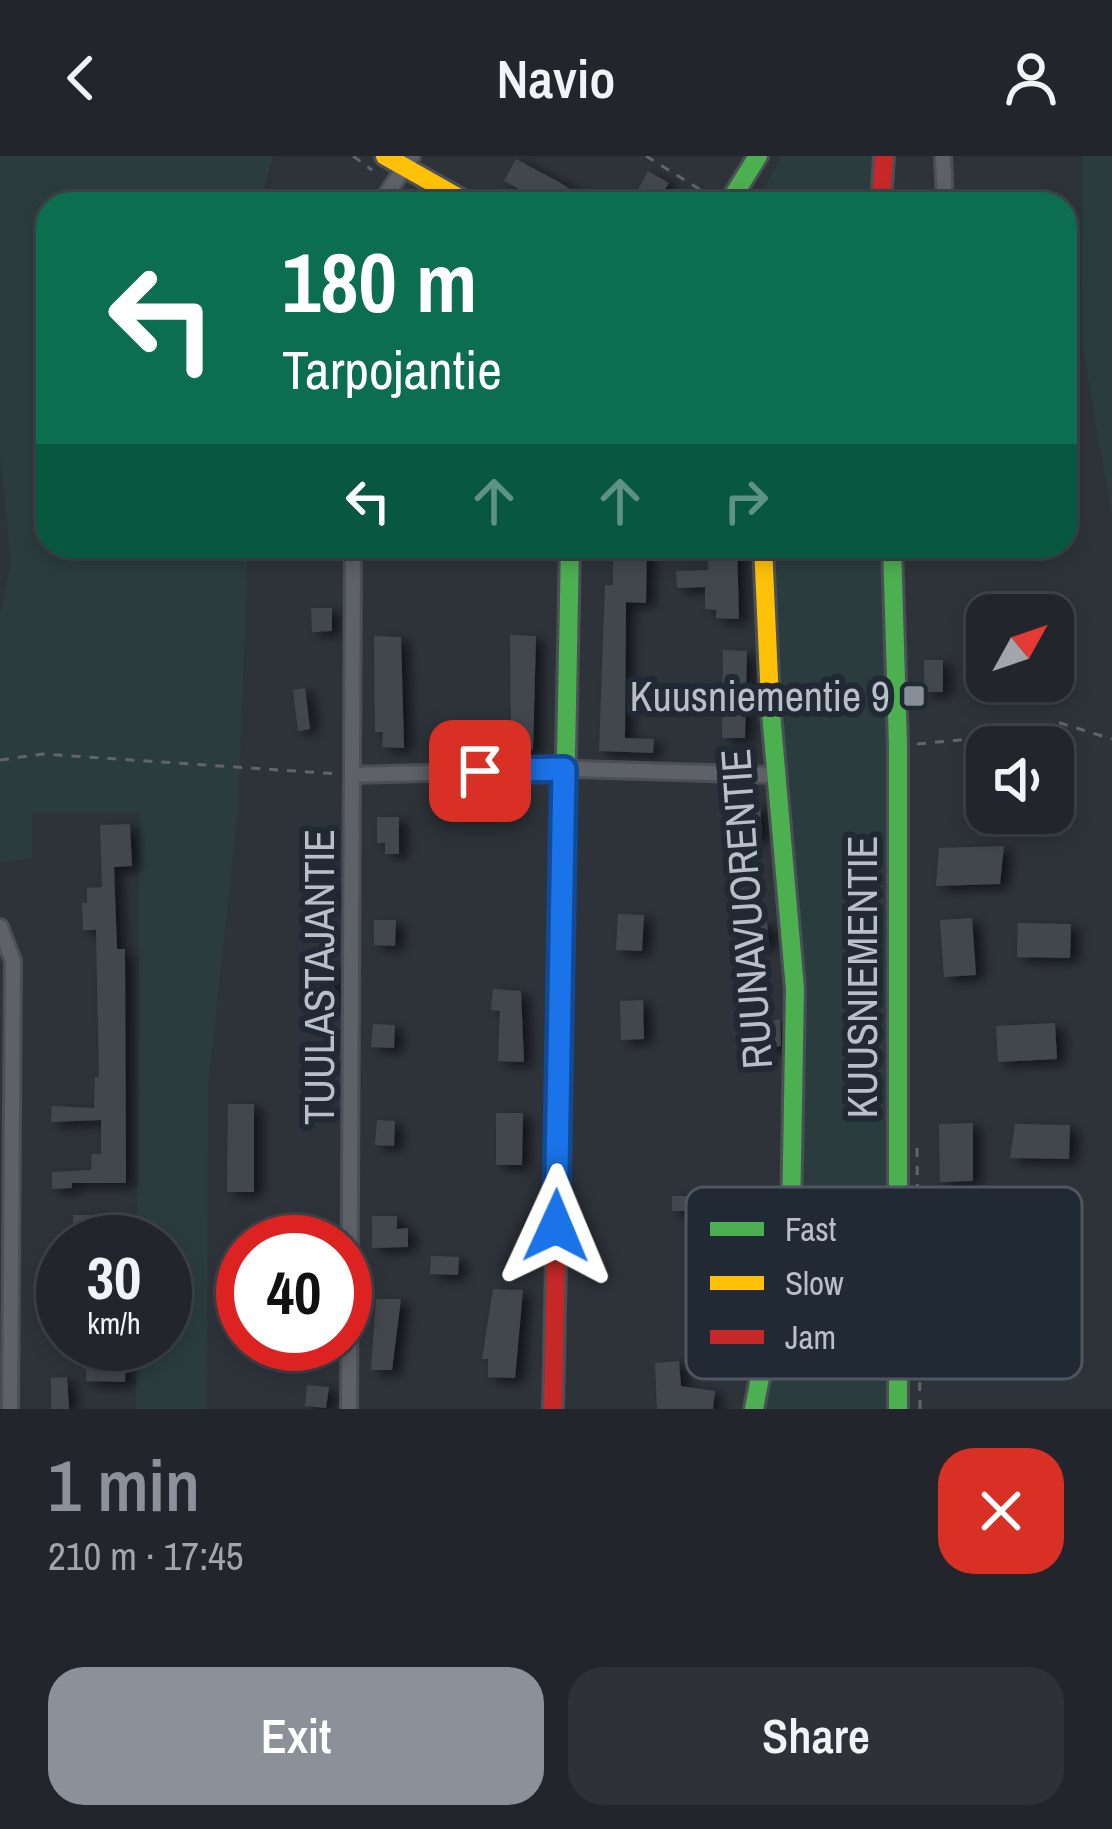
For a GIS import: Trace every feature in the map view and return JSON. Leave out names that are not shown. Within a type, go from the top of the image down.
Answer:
[{"type":"street","points":[[386,156],[409,162],[453,192]]},
{"type":"street","points":[[731,192],[758,156]]},
{"type":"street","points":[[882,192],[884,156]]},
{"type":"street","points":[[943,156],[944,192]]},
{"type":"street","points":[[388,192],[409,162]]},
{"type":"street","name":"TUULASTAJANTIE","points":[[349,1409],[353,558]]},
{"type":"street","points":[[553,1409],[570,558]]},
{"type":"street","name":"RUUNAVUORENTIE","points":[[764,558],[773,775],[795,989],[792,1187]]},
{"type":"street","name":"KUUSNIEMENTIE","points":[[892,558],[898,746],[898,1187]]},
{"type":"street","points":[[352,775],[564,769],[773,775]]},
{"type":"street","points":[[0,927],[13,961],[10,1409]]},
{"type":"street","name":"RUUNAVUORENTIE","points":[[754,1409],[760,1379]]},
{"type":"path","points":[[646,156],[706,192]]},
{"type":"path","points":[[898,746],[1013,735],[1060,723],[1112,739]]},
{"type":"path","points":[[0,760],[43,754],[352,775]]},
{"type":"shaded area","points":[[0,156],[273,156],[263,192],[36,192],[36,558],[248,558],[238,811],[208,1086],[207,1409],[136,1409],[136,1371],[192,1371],[192,1215],[137,1215],[140,813],[32,813],[32,858],[0,863],[0,615],[11,563],[0,452]]},
{"type":"shaded area","points":[[782,156],[884,156],[882,192],[762,192]]},
{"type":"shaded area","points":[[1083,156],[1112,156],[1112,516],[1081,338]]},
{"type":"shaded area","points":[[764,558],[892,558],[896,1187],[792,1187],[795,989]]},
{"type":"shaded area","points":[[760,1379],[898,1379],[898,1409],[754,1409]]},
{"type":"building","points":[[516,159],[574,192],[524,192],[504,181]]},
{"type":"building","points":[[648,171],[669,183],[664,192],[637,192]]},
{"type":"building","points":[[613,558],[647,558],[646,603],[626,602],[625,738],[654,739],[653,753],[599,751],[605,585],[613,585]]},
{"type":"building","points":[[708,558],[737,558],[739,619],[716,618],[716,610],[705,609],[705,587],[677,588],[676,571],[708,570]]},
{"type":"building","points":[[311,608],[332,608],[332,631],[312,632]]},
{"type":"building","points":[[510,635],[536,636],[533,750],[488,750],[488,735],[511,735]]},
{"type":"building","points":[[374,636],[401,637],[404,748],[382,747],[383,732],[375,732]]},
{"type":"building","points":[[723,650],[747,651],[745,738],[722,738]]},
{"type":"building","points":[[924,660],[943,660],[943,692],[924,692]]},
{"type":"building","points":[[305,688],[310,729],[298,731],[293,690]]},
{"type":"building","points":[[760,804],[762,838],[738,839],[735,806]]},
{"type":"building","points":[[377,817],[399,817],[399,854],[385,854],[385,843],[377,843]]},
{"type":"building","points":[[130,824],[132,866],[114,867],[117,949],[125,949],[126,1183],[72,1183],[72,1188],[52,1189],[52,1172],[91,1170],[92,1154],[101,1154],[101,1120],[51,1122],[52,1106],[94,1108],[95,1077],[99,1077],[96,930],[83,930],[82,903],[87,903],[87,888],[102,887],[100,825]]},
{"type":"building","points":[[1004,846],[1000,884],[936,886],[939,848]]},
{"type":"building","points":[[310,881],[332,882],[331,908],[309,907]]},
{"type":"building","points":[[618,914],[644,915],[642,951],[616,950]]},
{"type":"building","points":[[972,918],[976,975],[944,977],[940,920]]},
{"type":"building","points":[[374,920],[396,920],[395,946],[374,945]]},
{"type":"building","points":[[767,922],[769,945],[749,947],[746,924]]},
{"type":"building","points":[[1018,923],[1071,924],[1070,958],[1017,957]]},
{"type":"building","points":[[317,962],[332,963],[336,1007],[312,1006]]},
{"type":"building","points":[[493,989],[521,991],[524,1062],[498,1061],[500,1011],[491,1010]]},
{"type":"building","points":[[643,1000],[644,1039],[621,1040],[620,1001]]},
{"type":"building","points":[[780,1019],[781,1046],[761,1050],[756,1024]]},
{"type":"building","points":[[1055,1023],[1057,1059],[998,1062],[996,1026]]},
{"type":"building","points":[[373,1024],[395,1025],[394,1048],[371,1047]]},
{"type":"building","points":[[228,1104],[254,1104],[254,1192],[227,1192]]},
{"type":"building","points":[[496,1113],[523,1113],[522,1165],[496,1165]]},
{"type":"building","points":[[377,1120],[395,1121],[394,1146],[375,1145]]},
{"type":"building","points":[[973,1123],[973,1181],[940,1182],[939,1124]]},
{"type":"building","points":[[1015,1124],[1070,1125],[1069,1159],[1010,1158]]},
{"type":"building","points":[[672,1196],[686,1196],[686,1211],[672,1211]]},
{"type":"building","points":[[372,1216],[397,1216],[397,1229],[408,1228],[408,1247],[372,1248]]},
{"type":"building","points":[[431,1256],[459,1257],[458,1275],[430,1274]]},
{"type":"building","points":[[493,1289],[523,1290],[515,1378],[488,1377],[488,1359],[482,1359]]},
{"type":"building","points":[[376,1299],[401,1299],[392,1370],[372,1370]]},
{"type":"building","points":[[679,1361],[681,1386],[715,1391],[713,1409],[657,1409],[655,1363]]},
{"type":"building","points":[[86,1371],[125,1371],[125,1382],[86,1381]]},
{"type":"building","points":[[67,1377],[69,1409],[51,1409],[51,1378]]},
{"type":"building","points":[[307,1385],[329,1387],[326,1408],[305,1406]]},
{"type":"traffic: fast","points":[[736,192],[758,156]]},
{"type":"traffic: fast","points":[[563,912],[570,558]]},
{"type":"traffic: fast","points":[[892,558],[898,746],[898,1187]]},
{"type":"traffic: fast","points":[[770,701],[795,989],[792,1187]]},
{"type":"traffic: fast","points":[[754,1409],[760,1379]]},
{"type":"traffic: fast","points":[[898,1379],[898,1409]]},
{"type":"traffic: slow","points":[[385,156],[449,192]]},
{"type":"traffic: slow","points":[[764,558],[770,701]]},
{"type":"traffic: jam","points":[[882,192],[884,156]]},
{"type":"traffic: jam","points":[[553,1409],[563,912]]},
{"type":"place","name":"Kuusniementie 9","points":[[914,696]]},
{"type":"route","points":[[480,771],[564,769],[556,1226]]}]
